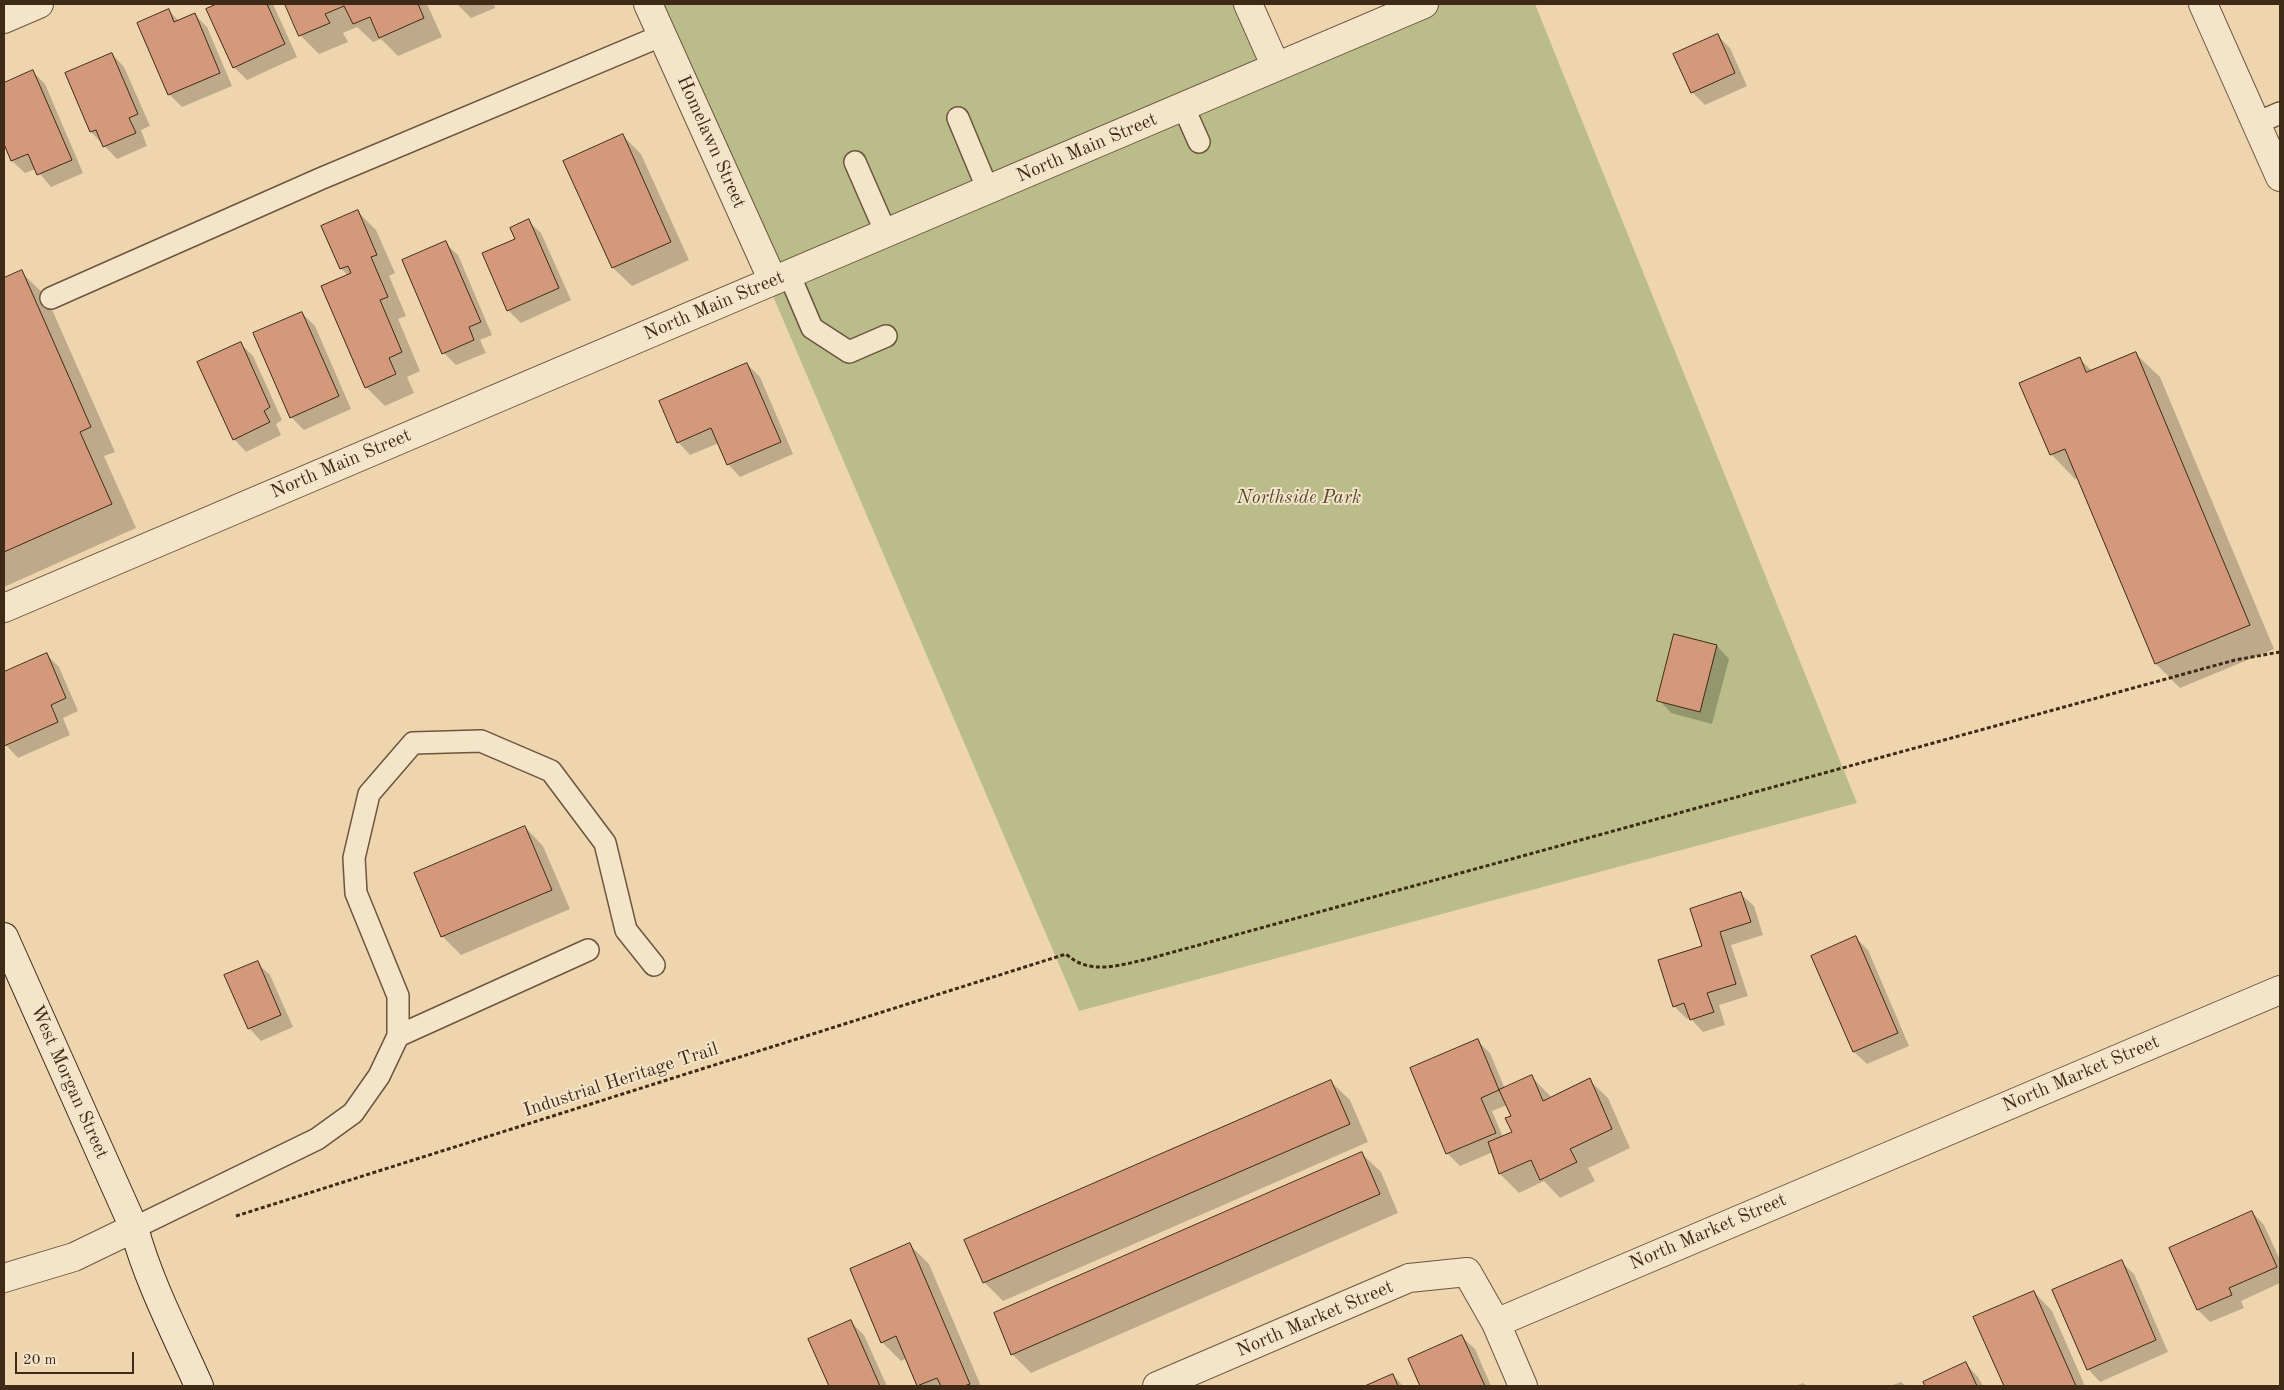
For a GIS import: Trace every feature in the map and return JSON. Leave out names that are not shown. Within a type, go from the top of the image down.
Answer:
[{"type":"street","points":[[4,20],[39,4]]},
{"type":"street","name":"Homelawn Street","points":[[648,4],[781,278]]},
{"type":"street","points":[[1248,4],[1276,67]]},
{"type":"street","name":"North Main Street","points":[[4,608],[1424,4]]},
{"type":"street","points":[[2203,4],[2268,118],[2280,177]]},
{"type":"street","name":"West Morgan Street","points":[[4,937],[134,1228],[148,1269],[199,1386]]},
{"type":"street","name":"North Market Street","points":[[1157,1386],[1410,1278],[1467,1272],[1496,1323],[2280,990]]},
{"type":"street","points":[[4,1278],[74,1257],[134,1228]]},
{"type":"street","points":[[1496,1323],[1523,1386]]},
{"type":"lane","points":[[51,298],[320,179],[663,35]]},
{"type":"lane","points":[[1184,106],[1199,142]]},
{"type":"lane","points":[[958,118],[988,190]]},
{"type":"lane","points":[[855,162],[886,233]]},
{"type":"lane","points":[[781,278],[812,328],[849,352],[886,336]]},
{"type":"lane","points":[[134,1228],[317,1139],[353,1113],[379,1076],[398,1036],[398,996],[356,893],[354,858],[369,794],[413,743],[481,740],[551,771],[605,844],[626,930],[654,965]]},
{"type":"lane","points":[[398,1036],[588,950]]},
{"type":"path","name":"Industrial Heritage Trail","points":[[232,1217],[1066,954],[1078,964],[1085,966],[1114,966],[1148,960],[2235,660],[2280,652]]},
{"type":"green space","name":"Northside Park","points":[[648,4],[1249,4],[1276,67],[1424,4],[1535,4],[1857,803],[1079,1011]]},
{"type":"building","points":[[217,4],[267,4],[285,44],[233,68],[206,9]]},
{"type":"building","points":[[285,4],[418,4],[424,18],[379,38],[370,17],[353,24],[344,6],[325,14],[330,23],[299,36]]},
{"type":"building","points":[[169,9],[174,22],[195,13],[220,73],[168,95],[137,23]]},
{"type":"building","points":[[1718,34],[1735,73],[1691,93],[1673,54]]},
{"type":"building","points":[[112,53],[138,114],[129,118],[136,133],[103,147],[96,130],[90,132],[65,73]]},
{"type":"building","points":[[33,70],[72,160],[37,175],[28,154],[11,161],[4,144],[4,83]]},
{"type":"building","points":[[623,134],[671,242],[612,268],[563,161]]},
{"type":"building","points":[[358,210],[377,255],[371,257],[388,297],[380,300],[402,352],[389,358],[396,374],[365,388],[321,286],[351,273],[348,266],[340,269],[321,226]]},
{"type":"building","points":[[529,219],[559,288],[507,311],[482,253],[515,239],[510,228]]},
{"type":"building","points":[[446,241],[481,322],[469,327],[474,340],[442,354],[402,260]]},
{"type":"building","points":[[22,270],[91,427],[80,432],[112,504],[4,552],[4,278]]},
{"type":"building","points":[[302,312],[339,396],[290,418],[253,333]]},
{"type":"building","points":[[241,342],[270,407],[264,411],[270,422],[233,440],[197,362]]},
{"type":"building","points":[[2136,352],[2250,625],[2155,664],[2065,449],[2050,455],[2019,383],[2080,357],[2086,372]]},
{"type":"building","points":[[747,363],[781,442],[727,465],[711,428],[677,443],[659,401]]},
{"type":"building","points":[[1674,634],[1717,645],[1700,712],[1657,701]]},
{"type":"building","points":[[47,653],[66,698],[51,705],[58,722],[4,746],[4,672]]},
{"type":"building","points":[[525,826],[552,890],[441,937],[414,873]]},
{"type":"building","points":[[1741,892],[1751,922],[1720,932],[1736,984],[1707,993],[1714,1012],[1690,1020],[1684,1003],[1673,1007],[1658,960],[1702,946],[1690,909]]},
{"type":"building","points":[[1856,936],[1898,1033],[1853,1052],[1811,956]]},
{"type":"building","points":[[258,961],[281,1015],[248,1029],[224,975]]},
{"type":"building","points":[[1478,1039],[1499,1090],[1481,1098],[1496,1133],[1446,1154],[1410,1068]]},
{"type":"building","points":[[1532,1075],[1543,1101],[1590,1078],[1612,1129],[1570,1149],[1577,1162],[1540,1180],[1531,1160],[1499,1174],[1488,1142],[1512,1132],[1505,1118],[1511,1116],[1499,1090]]},
{"type":"building","points":[[1331,1080],[1350,1124],[983,1283],[964,1240]]},
{"type":"building","points":[[1362,1152],[1380,1194],[1011,1355],[994,1313]]},
{"type":"building","points":[[2252,1211],[2277,1267],[2229,1288],[2232,1295],[2197,1310],[2169,1248]]},
{"type":"building","points":[[910,1243],[970,1384],[964,1386],[941,1386],[937,1378],[917,1386],[896,1336],[881,1343],[850,1269]]},
{"type":"building","points":[[2122,1260],[2156,1340],[2087,1370],[2052,1290]]},
{"type":"building","points":[[2034,1291],[2076,1386],[2004,1386],[1973,1317]]},
{"type":"building","points":[[851,1320],[880,1386],[829,1386],[808,1339]]},
{"type":"building","points":[[1462,1335],[1485,1386],[1420,1386],[1408,1359]]},
{"type":"building","points":[[1966,1362],[1977,1386],[1925,1386],[1923,1382]]},
{"type":"building","points":[[1393,1374],[1398,1386],[1365,1386]]}]
